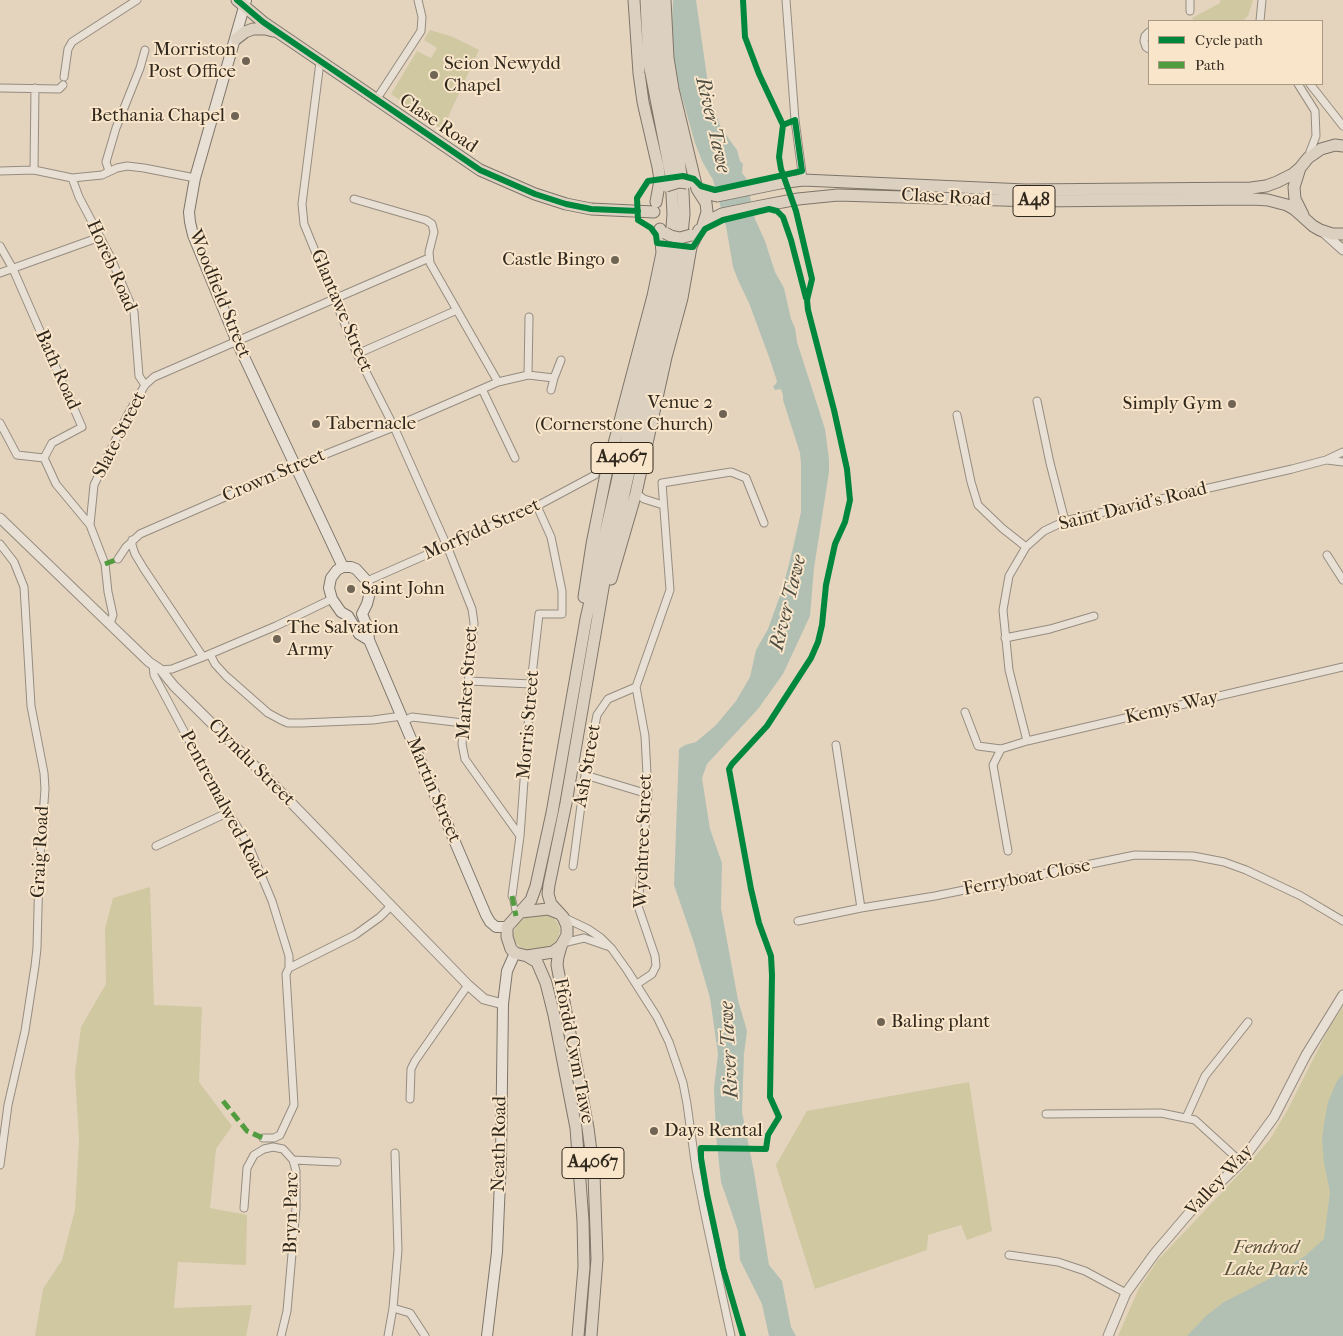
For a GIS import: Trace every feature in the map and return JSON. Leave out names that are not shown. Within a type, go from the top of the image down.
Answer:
[{"type":"main road","points":[[634,0],[643,102],[660,180],[655,207],[656,221],[663,231],[671,236],[680,238],[698,229]]},
{"type":"main road","name":"A4067","points":[[519,914],[531,900],[536,886],[552,813],[586,619],[639,385],[662,298],[672,234],[671,176],[649,63],[646,0]]},
{"type":"main road","name":"A4067","points":[[560,915],[551,904],[548,885],[568,795],[612,544],[677,274],[683,235],[683,192],[679,160],[659,60],[656,0]]},
{"type":"main road","points":[[597,625],[636,493],[666,357],[682,298],[691,247],[707,212],[706,203],[695,188],[673,89],[668,58],[665,0]]},
{"type":"main road","name":"Clase Road","points":[[243,2],[277,32],[472,166],[535,194],[566,204],[591,209],[655,207]]},
{"type":"main road","name":"Woodfield Street","points":[[243,2],[236,39],[195,178],[189,212],[190,222],[193,234],[237,342],[343,567]]},
{"type":"main road","points":[[236,39],[253,29],[277,32]]},
{"type":"main road","points":[[1306,220],[1299,210],[1295,199],[1294,186],[1300,168],[1308,158],[1321,149],[1335,145],[1343,146]]},
{"type":"main road","name":"Clase Road","points":[[695,188],[717,196],[804,180],[1015,190],[1241,188],[1266,186],[1278,182],[1294,174],[1300,168]]},
{"type":"main road","points":[[655,207],[660,193],[666,186],[675,183],[695,188]]},
{"type":"main road","name":"Clase Road","points":[[698,229],[722,214],[798,199],[838,195],[1034,201],[1268,200],[1294,209],[1320,230]]},
{"type":"main road","points":[[1320,230],[1332,234],[1343,234]]},
{"type":"main road","points":[[586,619],[584,603],[585,581],[592,544],[606,474],[662,253],[663,231]]},
{"type":"main road","points":[[343,567],[356,569],[367,582],[370,592],[362,614],[368,629],[369,640],[359,634],[348,616],[341,612],[332,599],[329,588],[331,578],[337,570],[343,567]]},
{"type":"main road","points":[[348,616],[362,614]]},
{"type":"main road","name":"Martin Street","points":[[369,640],[486,915],[496,927],[507,927]]},
{"type":"main road","points":[[548,909],[560,915],[567,930],[567,936],[562,944],[553,952],[521,955],[511,949],[508,943],[507,927],[519,914],[548,909]]},
{"type":"main road","name":"Ffordd Cwm Tawe","points":[[562,944],[557,965],[588,1128],[594,1174],[597,1259],[591,1336]]},
{"type":"main road","name":"Ffordd Cwm Tawe","points":[[521,955],[537,962],[546,982],[576,1128],[583,1221],[584,1267],[578,1336]]},
{"type":"main road","name":"Neath Road","points":[[488,1336],[497,1252],[501,1153],[503,1004],[507,971],[521,955]]},
{"type":"street","points":[[64,76],[68,48],[72,42],[137,0]]},
{"type":"street","points":[[376,100],[419,37],[422,24],[418,0]]},
{"type":"street","points":[[786,0],[795,120],[804,180]]},
{"type":"street","points":[[1190,0],[1190,11]]},
{"type":"street","points":[[1260,20],[1262,0]]},
{"type":"street","points":[[1148,33],[1144,41],[1148,48]]},
{"type":"street","points":[[109,170],[106,162],[116,128],[140,68],[145,50]]},
{"type":"street","name":"Glantawe Street","points":[[320,62],[302,213],[304,224],[358,354],[394,427],[447,546]]},
{"type":"street","points":[[0,88],[59,89],[63,85]]},
{"type":"street","points":[[1299,85],[1315,111],[1316,136],[1308,158]]},
{"type":"street","points":[[1311,85],[1343,126]]},
{"type":"street","points":[[34,88],[34,170]]},
{"type":"street","points":[[0,171],[34,170],[72,178],[102,175],[109,170],[127,166],[195,178]]},
{"type":"street","name":"Horeb Road","points":[[72,178],[79,197],[110,256],[134,312],[139,376],[145,385]]},
{"type":"street","points":[[354,199],[426,220],[432,224],[434,232],[429,252],[430,263],[498,382]]},
{"type":"street","points":[[1320,230],[1343,250]]},
{"type":"street","points":[[0,273],[100,237]]},
{"type":"street","name":"Bath Road","points":[[0,246],[13,269],[82,427],[52,443],[44,458]]},
{"type":"street","name":"Slate Street","points":[[90,526],[94,486],[127,416],[145,385],[154,377],[429,258]]},
{"type":"street","points":[[358,354],[456,310]]},
{"type":"street","points":[[528,375],[529,317]]},
{"type":"street","points":[[551,390],[561,360]]},
{"type":"street","name":"Crown Street","points":[[118,559],[132,540],[140,534],[296,466],[394,427],[498,382],[528,375],[554,378]]},
{"type":"street","points":[[482,389],[515,458]]},
{"type":"street","points":[[1037,401],[1065,521]]},
{"type":"street","points":[[956,415],[970,482],[978,505],[1002,528],[1026,547]]},
{"type":"street","points":[[0,423],[17,455],[44,458],[56,484],[90,526],[105,564],[108,592],[114,615],[110,624]]},
{"type":"street","name":"Saint David's Road","points":[[1027,741],[1009,670],[1003,610],[1009,576],[1026,547],[1044,531],[1065,521],[1326,460],[1343,452]]},
{"type":"street","name":"Saint David's Road","points":[[1326,460],[1343,462]]},
{"type":"street","name":"Wychtree Street","points":[[637,984],[652,974],[656,966],[655,956],[638,906],[648,794],[645,736],[636,687],[670,590],[662,483],[731,472],[746,478],[764,523]]},
{"type":"street","name":"Morfydd Street","points":[[367,582],[538,506],[595,475]]},
{"type":"street","points":[[636,493],[644,499],[663,505]]},
{"type":"street","name":"Morris Street","points":[[520,836],[539,614],[562,614],[562,591],[551,536],[538,506]]},
{"type":"street","name":"Clyndu Street","points":[[0,518],[157,668],[276,786],[468,985],[484,999],[503,1004]]},
{"type":"street","points":[[132,540],[135,554],[144,569],[206,656],[268,713],[281,720],[302,723],[403,719],[412,717],[463,723]]},
{"type":"street","name":"Graig Road","points":[[0,544],[14,562],[24,587],[31,706],[44,773],[45,788],[35,966],[25,1031],[8,1106],[0,1165]]},
{"type":"street","name":"Market Street","points":[[447,546],[472,609],[474,623],[463,723],[462,744],[465,759],[520,836]]},
{"type":"street","points":[[1327,555],[1343,580]]},
{"type":"street","points":[[105,564],[118,559]]},
{"type":"street","points":[[157,668],[172,670],[276,626],[332,599]]},
{"type":"street","points":[[1005,638],[1050,629],[1094,616]]},
{"type":"street","name":"Kemys Way","points":[[1001,750],[1027,741],[1343,667]]},
{"type":"street","name":"Pentremalwed Road","points":[[157,668],[154,674],[220,798],[249,846],[272,901],[289,956],[289,968],[286,974],[294,1105],[280,1135],[274,1138],[263,1138]]},
{"type":"street","points":[[469,681],[532,684]]},
{"type":"street","name":"Ash Street","points":[[573,866],[585,775],[597,715],[608,699],[636,687]]},
{"type":"street","points":[[965,712],[978,746],[1001,750],[994,765],[1008,851]]},
{"type":"street","points":[[836,745],[861,908]]},
{"type":"street","points":[[585,775],[648,794]]},
{"type":"street","points":[[156,846],[229,812]]},
{"type":"street","points":[[519,914],[512,896],[520,836]]},
{"type":"street","name":"Ferryboat Close","points":[[798,921],[1135,856],[1177,855],[1224,862],[1246,870],[1301,896],[1343,921]]},
{"type":"street","points":[[289,968],[355,935],[380,918],[391,906]]},
{"type":"street","points":[[560,915],[588,929],[612,949],[637,984],[657,1017],[669,1042],[683,1082],[696,1169],[731,1336]]},
{"type":"street","points":[[562,944],[584,938],[612,949]]},
{"type":"street","points":[[410,1099],[411,1069],[415,1061],[468,985]]},
{"type":"street","name":"Valley Way","points":[[1108,1336],[1126,1293],[1155,1252],[1190,1212],[1241,1162],[1274,1117],[1306,1055],[1343,995]]},
{"type":"street","points":[[1186,1118],[1205,1076],[1248,1022]]},
{"type":"street","points":[[1046,1114],[1161,1113],[1195,1120],[1241,1162]]},
{"type":"street","name":"Bryn Parc","points":[[244,1208],[247,1168],[254,1155],[264,1149],[273,1147],[283,1149],[293,1160],[296,1171],[296,1208],[287,1311],[281,1336]]},
{"type":"street","points":[[388,1336],[393,1308],[398,1250],[396,1153]]},
{"type":"street","points":[[293,1160],[337,1162]]},
{"type":"street","points":[[1009,1255],[1058,1262],[1085,1271],[1126,1293]]},
{"type":"street","points":[[393,1308],[410,1313],[425,1336]]},
{"type":"green space","points":[[1220,0],[1253,0],[1248,16],[1244,20],[1193,20],[1192,18],[1220,3]]},
{"type":"green space","points":[[430,30],[453,37],[479,50],[442,130],[391,94],[417,51],[431,58],[437,48],[424,40]]},
{"type":"green space","points":[[150,887],[154,1005],[202,1007],[199,1082],[232,1126],[216,1149],[210,1208],[247,1215],[246,1265],[178,1262],[174,1308],[252,1305],[246,1336],[35,1336],[43,1289],[62,1260],[75,1210],[79,1141],[75,1073],[81,1027],[106,984],[105,929],[113,898]]},
{"type":"green space","points":[[545,915],[554,918],[560,930],[554,944],[528,951],[519,947],[514,940],[513,933],[519,921],[526,917]]},
{"type":"green space","name":"Fendrod Lake Park","points":[[1343,1007],[1343,1336],[1118,1336],[1139,1288],[1158,1260],[1270,1139],[1287,1111],[1329,1028]]},
{"type":"green space","points":[[969,1082],[992,1231],[967,1240],[961,1225],[928,1235],[927,1250],[815,1289],[776,1165],[807,1111]]},
{"type":"water","name":"River Tawe","points":[[673,0],[696,0],[710,98],[721,128],[737,150],[740,161],[743,164],[742,173],[746,178],[755,219],[765,241],[775,272],[784,288],[797,342],[825,429],[829,459],[829,472],[814,568],[810,616],[783,674],[758,709],[707,764],[702,778],[710,829],[722,863],[721,908],[738,1000],[747,1031],[744,1054],[742,1112],[769,1265],[782,1281],[791,1327],[796,1336],[769,1336],[762,1304],[740,1260],[738,1231],[721,1182],[714,1088],[718,1054],[710,998],[674,885],[679,749],[696,742],[716,725],[736,701],[750,677],[756,650],[768,629],[783,587],[793,548],[801,512],[801,463],[800,453],[781,389],[775,390],[773,386],[777,381],[769,357],[733,267],[726,226],[713,180],[702,161],[695,143],[678,83],[674,58]]},
{"type":"water","points":[[1343,1074],[1343,1336],[1187,1336],[1206,1316],[1224,1302],[1273,1277],[1305,1256],[1324,1239],[1330,1192],[1324,1163],[1322,1140],[1328,1102],[1337,1081]]},
{"type":"marked path","points":[[105,564],[118,559]]},
{"type":"marked path","points":[[512,896],[516,916]]},
{"type":"marked path","points":[[223,1101],[247,1131],[263,1138]]},
{"type":"cycle path","points":[[237,0],[263,22],[480,170],[535,194],[566,204],[591,209],[638,211]]},
{"type":"cycle path","points":[[743,0],[745,37],[759,74],[783,125],[779,157],[781,169],[796,211],[812,279],[807,300],[808,310],[834,410],[847,469],[850,500],[845,522],[835,544],[826,585],[822,625],[818,642],[811,658],[767,726],[729,769],[751,889],[759,923],[771,956],[770,1097],[779,1117],[768,1135],[766,1149],[701,1148],[707,1194],[723,1268],[743,1336]]},
{"type":"cycle path","points":[[783,125],[795,120],[802,171],[715,190],[701,186],[694,179],[683,176],[648,181],[637,198],[638,220],[651,228],[656,235],[657,243],[693,247],[705,229],[723,220],[769,209],[777,211],[783,217],[791,240],[806,298]]},
{"type":"place","name":"Morriston Post Office","points":[[246,61]]},
{"type":"place","name":"Seion Newydd Chapel","points":[[434,75]]},
{"type":"place","name":"Bethania Chapel","points":[[235,116]]},
{"type":"place","name":"Castle Bingo","points":[[615,260]]},
{"type":"place","name":"Simply Gym","points":[[1232,404]]},
{"type":"place","name":"Venue 2 (Cornerstone Church)","points":[[723,414]]},
{"type":"place","name":"Tabernacle","points":[[316,424]]},
{"type":"place","name":"Saint John","points":[[351,589]]},
{"type":"place","name":"The Salvation Army","points":[[277,639]]},
{"type":"place","name":"Baling plant","points":[[881,1022]]},
{"type":"place","name":"Days Rental","points":[[654,1131]]}]
